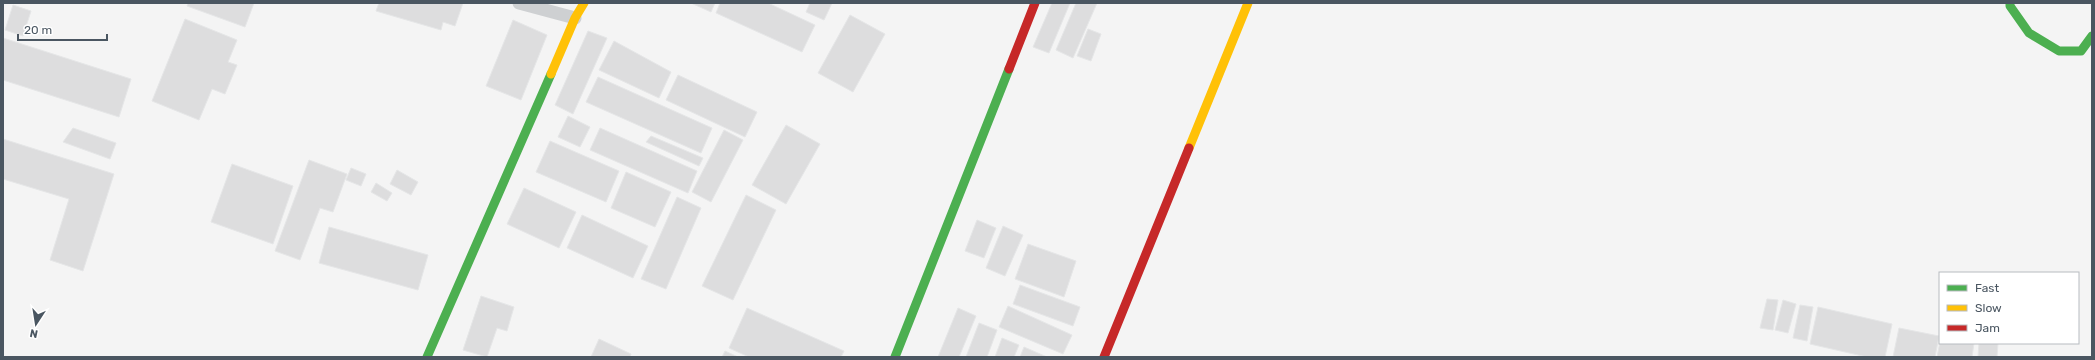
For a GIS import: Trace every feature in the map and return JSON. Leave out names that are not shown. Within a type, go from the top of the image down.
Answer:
[{"type":"street","points":[[427,357],[575,18],[584,3]]},
{"type":"street","points":[[896,357],[1035,3]]},
{"type":"street","points":[[1104,357],[1248,3]]},
{"type":"street","points":[[2010,3],[2010,6],[2029,33],[2059,51],[2081,51],[2092,36]]},
{"type":"lane","points":[[519,3],[575,18]]},
{"type":"building","points":[[188,3],[254,3],[245,27],[187,6]]},
{"type":"building","points":[[379,3],[463,3],[455,26],[443,22],[441,30],[376,11]]},
{"type":"building","points":[[691,3],[715,3],[711,12]]},
{"type":"building","points":[[720,3],[768,3],[815,25],[802,52],[716,13]]},
{"type":"building","points":[[810,3],[832,3],[824,20],[806,12]]},
{"type":"building","points":[[1052,3],[1070,3],[1049,53],[1033,47]]},
{"type":"building","points":[[1076,3],[1097,3],[1073,58],[1056,50]]},
{"type":"building","points":[[13,5],[31,11],[23,36],[5,30]]},
{"type":"building","points":[[850,15],[885,34],[853,92],[818,73]]},
{"type":"building","points":[[185,19],[237,40],[228,62],[237,65],[225,94],[212,89],[199,120],[152,101]]},
{"type":"building","points":[[513,20],[547,35],[521,100],[486,86]]},
{"type":"building","points":[[1088,29],[1101,34],[1091,61],[1077,56]]},
{"type":"building","points":[[588,31],[607,38],[573,114],[555,105]]},
{"type":"building","points":[[3,38],[131,79],[119,117],[3,80]]},
{"type":"building","points":[[614,41],[671,72],[659,98],[599,70]]},
{"type":"building","points":[[678,75],[757,112],[745,137],[666,100]]},
{"type":"building","points":[[598,77],[712,128],[701,153],[586,102]]},
{"type":"building","points":[[568,116],[590,127],[580,147],[558,137]]},
{"type":"building","points":[[786,125],[820,144],[786,204],[752,185]]},
{"type":"building","points":[[73,128],[116,143],[110,159],[63,142]]},
{"type":"building","points":[[600,128],[697,171],[688,193],[590,150]]},
{"type":"building","points":[[724,130],[743,140],[711,202],[692,192]]},
{"type":"building","points":[[651,136],[703,158],[699,166],[646,142]]},
{"type":"building","points":[[3,139],[114,174],[83,271],[50,260],[69,199],[3,179]]},
{"type":"building","points":[[550,141],[619,171],[606,202],[536,172]]},
{"type":"building","points":[[309,160],[347,174],[333,212],[320,208],[300,260],[275,251]]},
{"type":"building","points":[[232,164],[293,186],[273,244],[211,222]]},
{"type":"building","points":[[351,168],[366,174],[361,186],[346,180]]},
{"type":"building","points":[[397,170],[418,182],[411,195],[390,184]]},
{"type":"building","points":[[626,172],[671,192],[655,227],[611,208]]},
{"type":"building","points":[[376,183],[392,193],[387,201],[371,192]]},
{"type":"building","points":[[524,188],[576,212],[559,248],[507,224]]},
{"type":"building","points":[[746,195],[776,210],[733,300],[702,286]]},
{"type":"building","points":[[677,197],[701,208],[666,289],[641,279]]},
{"type":"building","points":[[582,215],[648,246],[633,278],[567,248]]},
{"type":"building","points":[[977,220],[996,228],[984,258],[965,251]]},
{"type":"building","points":[[1003,226],[1023,235],[1005,276],[986,268]]},
{"type":"building","points":[[329,227],[428,255],[418,290],[319,263]]},
{"type":"building","points":[[1028,244],[1076,261],[1064,297],[1015,279]]},
{"type":"building","points":[[1020,285],[1080,307],[1073,326],[1013,304]]},
{"type":"building","points":[[481,296],[514,307],[507,331],[497,328],[487,357],[463,350]]},
{"type":"building","points":[[1767,299],[1778,300],[1773,330],[1760,328]]},
{"type":"building","points":[[1783,300],[1796,304],[1788,333],[1775,330]]},
{"type":"building","points":[[1800,305],[1813,307],[1807,341],[1793,338]]},
{"type":"building","points":[[1008,306],[1072,335],[1063,354],[999,327]]},
{"type":"building","points":[[1818,307],[1892,324],[1885,357],[1867,357],[1810,344]]},
{"type":"building","points":[[747,308],[844,351],[841,357],[749,357],[729,348]]},
{"type":"building","points":[[958,308],[976,316],[959,357],[938,357]]},
{"type":"building","points":[[979,323],[997,330],[987,357],[966,357]]},
{"type":"building","points":[[1899,328],[1939,336],[1935,357],[1893,357]]},
{"type":"building","points":[[1002,338],[1019,345],[1014,357],[995,357]]},
{"type":"building","points":[[599,339],[631,354],[630,357],[591,357]]},
{"type":"building","points":[[1940,344],[1974,344],[1972,357],[1937,357]]},
{"type":"building","points":[[1979,344],[1998,344],[1997,357],[1978,357]]},
{"type":"building","points":[[1024,347],[1047,357],[1020,357]]},
{"type":"building","points":[[725,351],[738,357],[722,357]]},
{"type":"traffic: fast","points":[[2010,3],[2010,6],[2029,33],[2059,51],[2081,51],[2092,36]]},
{"type":"traffic: fast","points":[[895,357],[1009,69]]},
{"type":"traffic: fast","points":[[427,357],[551,74]]},
{"type":"traffic: slow","points":[[551,74],[575,18],[584,3]]},
{"type":"traffic: slow","points":[[1189,148],[1248,3]]},
{"type":"traffic: jam","points":[[1009,69],[1035,3]]},
{"type":"traffic: jam","points":[[1104,357],[1189,148]]}]
